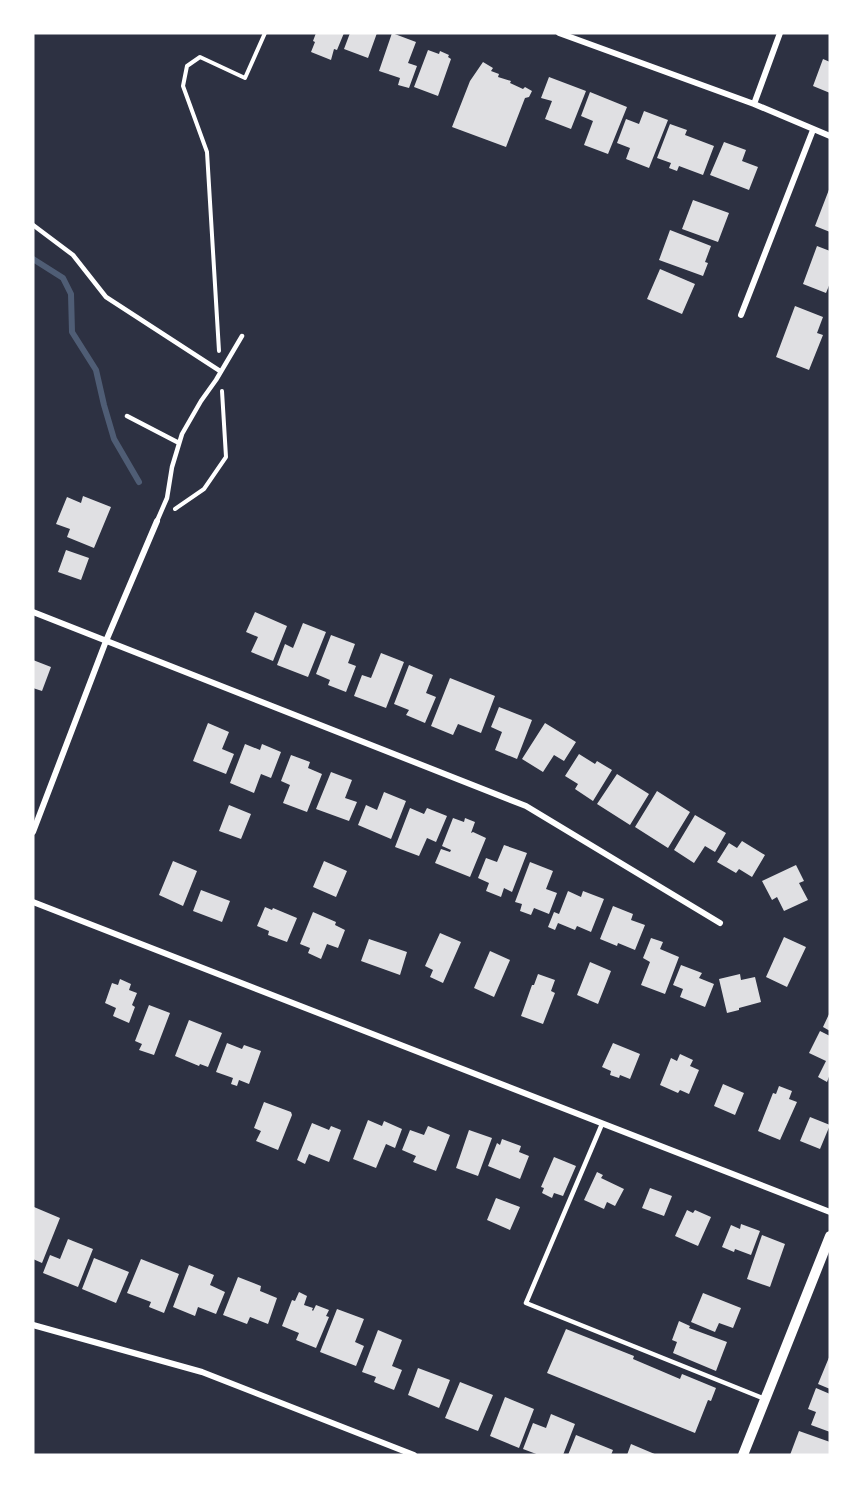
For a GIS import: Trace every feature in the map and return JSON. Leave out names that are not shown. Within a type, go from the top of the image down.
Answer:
[{"type":"street","points":[[559,33],[754,104],[830,136]]},
{"type":"street","points":[[754,104],[780,33]]},
{"type":"street","points":[[741,315],[813,130]]},
{"type":"street","points":[[33,832],[106,641],[157,521]]},
{"type":"street","points":[[33,612],[526,806],[720,923]]},
{"type":"street","points":[[33,902],[830,1212]]},
{"type":"street","points":[[743,1455],[830,1236]]},
{"type":"street","points":[[33,1325],[202,1372],[414,1455]]},
{"type":"lane","points":[[33,225],[73,255],[106,297],[220,371]]},
{"type":"lane","points":[[157,521],[167,498],[172,467],[182,434],[242,336]]},
{"type":"lane","points":[[127,416],[179,443]]},
{"type":"lane","points":[[602,1124],[526,1304],[765,1399]]},
{"type":"path","points":[[157,521],[204,489],[226,457],[207,152],[183,86],[187,66],[200,57],[245,78],[265,33]]},
{"type":"building","points":[[316,33],[344,33],[337,50],[334,49],[331,60],[311,52]]},
{"type":"building","points":[[350,33],[377,33],[368,58],[344,49]]},
{"type":"building","points":[[392,33],[416,42],[408,63],[417,66],[409,88],[398,85],[400,78],[379,71]]},
{"type":"building","points":[[428,50],[439,54],[440,51],[449,55],[451,59],[438,96],[414,87]]},
{"type":"building","points":[[823,59],[830,62],[830,93],[813,86]]},
{"type":"building","points":[[483,62],[493,68],[491,71],[499,74],[498,77],[532,91],[529,97],[525,98],[506,147],[452,127],[470,81]]},
{"type":"building","points":[[549,77],[586,91],[571,129],[545,119],[552,101],[541,98]]},
{"type":"building","points":[[590,92],[627,107],[608,154],[584,145],[593,121],[581,116]]},
{"type":"building","points":[[644,111],[668,120],[649,168],[626,159],[630,148],[617,143],[626,119],[639,124]]},
{"type":"building","points":[[670,124],[687,130],[685,135],[714,146],[703,175],[679,166],[677,171],[669,168],[671,163],[657,158]]},
{"type":"building","points":[[724,142],[746,150],[742,161],[758,167],[749,190],[710,175]]},
{"type":"building","points":[[830,187],[830,232],[815,226]]},
{"type":"building","points":[[693,200],[729,213],[718,242],[682,229]]},
{"type":"building","points":[[670,230],[711,246],[703,276],[659,260]]},
{"type":"building","points":[[817,246],[830,251],[830,283],[826,293],[803,284]]},
{"type":"building","points":[[660,269],[695,284],[682,314],[647,299]]},
{"type":"building","points":[[795,306],[823,317],[817,333],[823,335],[809,370],[776,357]]},
{"type":"building","points":[[83,496],[111,507],[94,548],[67,537],[70,529],[56,524],[67,497],[81,503]]},
{"type":"building","points":[[66,550],[89,558],[81,580],[58,572]]},
{"type":"building","points":[[255,612],[287,626],[273,661],[251,652],[258,637],[246,632]]},
{"type":"building","points":[[303,623],[326,632],[308,677],[277,665],[285,644],[293,648]]},
{"type":"building","points":[[331,635],[355,644],[348,663],[356,666],[346,692],[328,685],[330,680],[316,674]]},
{"type":"building","points":[[381,653],[404,662],[386,708],[354,696],[362,675],[371,678]]},
{"type":"building","points":[[33,660],[51,667],[42,691],[33,688]]},
{"type":"building","points":[[409,665],[433,675],[426,693],[436,697],[425,723],[406,715],[409,710],[394,704]]},
{"type":"building","points":[[450,678],[495,696],[481,733],[458,724],[453,735],[431,726]]},
{"type":"building","points":[[499,707],[532,720],[517,759],[495,750],[502,732],[491,727]]},
{"type":"building","points":[[208,723],[229,732],[222,749],[234,754],[226,774],[193,761]]},
{"type":"building","points":[[545,723],[576,742],[564,761],[554,755],[543,772],[522,759]]},
{"type":"building","points":[[245,744],[260,750],[262,744],[281,752],[271,778],[261,774],[254,793],[230,783]]},
{"type":"building","points":[[579,754],[595,764],[597,761],[612,770],[593,801],[575,789],[578,784],[565,776]]},
{"type":"building","points":[[291,755],[310,762],[308,768],[322,774],[307,812],[283,803],[290,785],[281,781]]},
{"type":"building","points":[[331,772],[352,780],[345,798],[357,802],[349,821],[316,809]]},
{"type":"building","points":[[617,774],[649,794],[630,825],[597,804]]},
{"type":"building","points":[[657,791],[690,812],[668,848],[635,827]]},
{"type":"building","points":[[384,792],[406,801],[391,839],[358,825],[366,805],[377,810]]},
{"type":"building","points":[[229,805],[251,814],[241,839],[219,831]]},
{"type":"building","points":[[410,808],[424,814],[427,808],[447,816],[436,842],[427,838],[419,856],[395,847]]},
{"type":"building","points":[[695,815],[726,833],[715,852],[705,846],[694,863],[674,850]]},
{"type":"building","points":[[453,818],[464,822],[465,818],[475,822],[471,833],[486,838],[470,877],[435,863],[441,849],[450,852],[451,850],[442,846]]},
{"type":"building","points":[[742,841],[765,855],[752,877],[739,869],[736,873],[717,862],[729,843],[737,848]]},
{"type":"building","points":[[504,845],[527,853],[512,892],[504,888],[501,897],[486,891],[489,883],[478,878],[486,858],[497,862]]},
{"type":"building","points":[[173,861],[197,871],[183,906],[159,895]]},
{"type":"building","points":[[324,861],[347,871],[336,897],[313,887]]},
{"type":"building","points":[[530,862],[553,871],[546,889],[557,893],[549,914],[534,908],[531,915],[520,911],[522,904],[515,902]]},
{"type":"building","points":[[796,865],[804,881],[799,883],[808,900],[784,911],[777,897],[772,900],[762,881]]},
{"type":"building","points":[[201,890],[230,901],[222,922],[193,911]]},
{"type":"building","points":[[568,891],[581,897],[583,891],[604,899],[591,932],[577,926],[575,930],[558,923],[555,930],[548,927],[554,912],[559,914]]},
{"type":"building","points":[[613,906],[633,914],[631,920],[645,925],[635,950],[600,939]]},
{"type":"building","points":[[265,907],[297,918],[287,942],[268,935],[269,931],[257,926]]},
{"type":"building","points":[[313,912],[336,922],[335,925],[345,930],[338,948],[327,944],[321,959],[308,953],[310,948],[300,944]]},
{"type":"building","points":[[440,933],[461,942],[443,983],[430,977],[433,970],[425,966]]},
{"type":"building","points":[[784,937],[806,947],[787,987],[766,977]]},
{"type":"building","points":[[651,938],[663,942],[660,949],[679,957],[665,994],[641,985],[650,962],[643,958]]},
{"type":"building","points":[[369,939],[407,952],[400,975],[361,961]]},
{"type":"building","points":[[490,951],[510,960],[494,997],[474,988]]},
{"type":"building","points":[[590,962],[611,971],[598,1004],[577,995]]},
{"type":"building","points":[[681,965],[702,973],[699,978],[714,984],[705,1007],[680,997],[683,989],[673,985]]},
{"type":"building","points":[[538,974],[555,980],[551,991],[555,993],[543,1024],[521,1016]]},
{"type":"building","points":[[740,974],[741,980],[755,977],[761,1002],[727,1013],[719,979]]},
{"type":"building","points":[[120,979],[131,984],[129,990],[137,993],[129,1023],[113,1016],[116,1008],[105,1003],[112,983],[118,985]]},
{"type":"building","points":[[149,1005],[170,1013],[154,1055],[139,1050],[142,1044],[135,1041]]},
{"type":"building","points":[[830,1012],[830,1031],[823,1027]]},
{"type":"building","points":[[189,1020],[222,1033],[208,1067],[200,1064],[199,1066],[175,1056]]},
{"type":"building","points":[[820,1031],[830,1036],[830,1074],[827,1082],[818,1077],[826,1061],[809,1053]]},
{"type":"building","points":[[227,1043],[242,1049],[244,1045],[261,1051],[249,1084],[239,1080],[237,1086],[231,1084],[233,1078],[216,1072]]},
{"type":"building","points":[[613,1043],[640,1054],[630,1079],[620,1075],[619,1078],[610,1075],[611,1071],[602,1067]]},
{"type":"building","points":[[680,1054],[693,1060],[690,1066],[699,1070],[689,1094],[680,1090],[678,1093],[660,1085],[671,1058],[677,1061]]},
{"type":"building","points":[[723,1084],[744,1093],[735,1115],[714,1106]]},
{"type":"building","points":[[779,1086],[792,1091],[789,1099],[797,1102],[780,1140],[758,1131],[773,1093],[776,1094]]},
{"type":"building","points":[[264,1102],[291,1112],[292,1115],[278,1150],[256,1141],[261,1131],[254,1128]]},
{"type":"building","points":[[810,1117],[830,1125],[820,1149],[800,1141]]},
{"type":"building","points":[[368,1120],[382,1126],[384,1121],[402,1129],[395,1148],[386,1144],[376,1168],[353,1159]]},
{"type":"building","points":[[312,1123],[329,1130],[331,1126],[341,1130],[329,1162],[309,1154],[305,1164],[297,1160]]},
{"type":"building","points":[[428,1126],[450,1135],[436,1171],[413,1162],[416,1156],[402,1150],[410,1130],[424,1135]]},
{"type":"building","points":[[469,1130],[492,1138],[478,1176],[456,1168]]},
{"type":"building","points":[[502,1139],[521,1146],[519,1152],[529,1156],[520,1179],[488,1166],[497,1143],[500,1145]]},
{"type":"building","points":[[554,1157],[576,1166],[563,1196],[554,1193],[552,1198],[542,1193],[544,1188],[541,1187]]},
{"type":"building","points":[[597,1172],[603,1175],[601,1178],[624,1189],[615,1206],[607,1202],[604,1209],[584,1200]]},
{"type":"building","points":[[650,1188],[672,1196],[664,1216],[642,1208]]},
{"type":"building","points":[[496,1198],[520,1207],[510,1230],[487,1220]]},
{"type":"building","points":[[34,1207],[60,1218],[42,1263],[33,1259]]},
{"type":"building","points":[[687,1210],[693,1213],[695,1210],[711,1217],[698,1246],[675,1236]]},
{"type":"building","points":[[741,1224],[760,1231],[751,1255],[722,1247],[731,1225],[740,1229]]},
{"type":"building","points":[[762,1235],[785,1244],[770,1287],[747,1279]]},
{"type":"building","points":[[68,1239],[93,1249],[78,1287],[43,1273],[50,1255],[60,1259]]},
{"type":"building","points":[[94,1258],[129,1272],[116,1303],[82,1289]]},
{"type":"building","points":[[141,1259],[179,1274],[164,1313],[149,1307],[151,1302],[127,1293]]},
{"type":"building","points":[[189,1265],[214,1275],[210,1285],[225,1292],[216,1314],[198,1307],[195,1316],[173,1307]]},
{"type":"building","points":[[238,1277],[261,1286],[260,1291],[277,1298],[268,1324],[250,1317],[247,1324],[223,1315]]},
{"type":"building","points":[[299,1292],[307,1296],[304,1305],[313,1308],[313,1311],[316,1305],[329,1310],[326,1316],[329,1317],[316,1348],[296,1340],[299,1333],[282,1326],[292,1300],[295,1301]]},
{"type":"building","points":[[703,1293],[741,1308],[733,1328],[719,1323],[715,1332],[691,1322]]},
{"type":"building","points":[[337,1309],[364,1319],[355,1342],[364,1346],[356,1366],[320,1352]]},
{"type":"building","points":[[679,1321],[690,1326],[689,1328],[727,1342],[716,1371],[673,1353],[677,1342],[672,1340]]},
{"type":"building","points":[[566,1329],[634,1356],[633,1359],[680,1379],[682,1374],[716,1388],[711,1401],[708,1400],[695,1433],[547,1373]]},
{"type":"building","points":[[378,1330],[402,1340],[392,1366],[402,1370],[394,1390],[374,1382],[376,1377],[362,1372]]},
{"type":"building","points":[[830,1355],[830,1389],[818,1384]]},
{"type":"building","points":[[418,1368],[450,1380],[439,1408],[408,1395]]},
{"type":"building","points":[[460,1382],[493,1395],[478,1431],[445,1418]]},
{"type":"building","points":[[816,1388],[830,1394],[830,1432],[811,1425],[816,1412],[808,1409]]},
{"type":"building","points":[[505,1397],[534,1409],[519,1448],[490,1436]]},
{"type":"building","points":[[551,1414],[575,1424],[563,1455],[539,1455],[523,1449],[533,1423],[546,1428]]},
{"type":"building","points":[[799,1431],[830,1442],[830,1455],[790,1455]]},
{"type":"building","points":[[576,1435],[613,1450],[611,1455],[568,1455]]},
{"type":"building","points":[[631,1444],[657,1455],[627,1455]]},
{"type":"waterway","points":[[33,259],[63,278],[71,294],[72,332],[96,370],[114,439],[139,482]]}]
